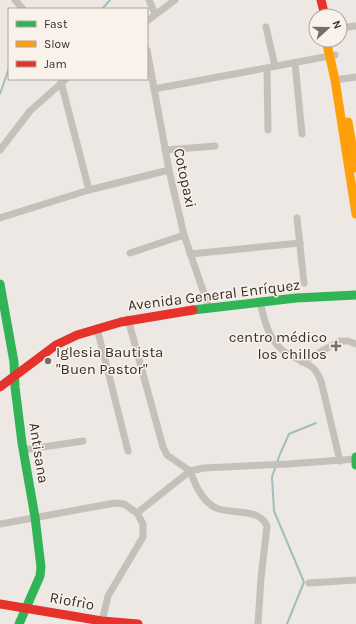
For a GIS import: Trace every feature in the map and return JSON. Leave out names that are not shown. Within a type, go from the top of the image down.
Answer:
[{"type":"street","points":[[15,0],[22,8]]},
{"type":"street","points":[[149,0],[154,14]]},
{"type":"street","points":[[148,20],[154,14],[175,0]]},
{"type":"street","points":[[266,27],[276,66]]},
{"type":"street","points":[[329,48],[338,79],[356,168]]},
{"type":"street","points":[[332,48],[332,56]]},
{"type":"street","name":"Cotopaxi","points":[[148,56],[169,170],[184,235],[209,308]]},
{"type":"street","points":[[154,89],[332,56]]},
{"type":"street","points":[[295,63],[302,134]]},
{"type":"street","points":[[267,68],[268,130]]},
{"type":"street","points":[[338,79],[356,77]]},
{"type":"street","points":[[338,79],[356,214]]},
{"type":"street","points":[[0,150],[30,111],[63,81],[89,190]]},
{"type":"street","points":[[165,150],[215,146]]},
{"type":"street","points":[[0,218],[89,190],[169,170]]},
{"type":"street","points":[[297,218],[304,283]]},
{"type":"street","points":[[130,253],[184,235]]},
{"type":"street","points":[[190,254],[300,243]]},
{"type":"street","name":"Antisana","points":[[0,284],[14,362],[15,387],[23,450],[35,517],[41,572],[20,624]]},
{"type":"street","name":"Avenida General Enríquez","points":[[0,387],[56,345],[97,328],[157,314],[339,294],[355,295]]},
{"type":"street","points":[[260,302],[264,322],[272,338],[282,350],[313,368],[321,381],[340,460]]},
{"type":"street","points":[[128,320],[163,447],[167,455],[190,471],[202,496],[214,507],[220,510],[258,516],[267,526],[261,578],[258,624]]},
{"type":"street","points":[[97,328],[128,451]]},
{"type":"street","points":[[302,362],[340,341],[348,341],[356,344]]},
{"type":"street","points":[[23,450],[83,441]]},
{"type":"street","points":[[137,513],[190,471],[204,468],[288,464],[356,458],[356,465]]},
{"type":"street","points":[[0,524],[115,503],[124,504],[137,513],[143,524],[143,537],[108,596],[108,622]]},
{"type":"street","points":[[309,583],[356,580]]},
{"type":"street","name":"Riofrìo","points":[[0,604],[27,607],[108,622],[138,624]]},
{"type":"waterway","points":[[103,8],[110,0]]},
{"type":"waterway","points":[[0,94],[8,71]]},
{"type":"waterway","points":[[287,624],[304,582],[274,511],[272,477],[289,434],[316,423]]},
{"type":"traffic: fast","points":[[0,284],[14,362],[15,387],[22,443],[35,517],[41,567],[40,576],[19,624]]},
{"type":"traffic: fast","points":[[193,310],[296,298],[356,295]]},
{"type":"traffic: fast","points":[[356,457],[356,465]]},
{"type":"traffic: slow","points":[[328,48],[335,80],[356,214]]},
{"type":"traffic: slow","points":[[348,122],[356,168]]},
{"type":"traffic: jam","points":[[321,0],[323,8]]},
{"type":"traffic: jam","points":[[0,387],[56,345],[77,335],[121,322],[193,310]]},
{"type":"traffic: jam","points":[[0,604],[102,621],[138,624]]},
{"type":"place","name":"centro médico los chillos","points":[[336,346]]},
{"type":"place","name":"Iglesia Bautista \"Buen Pastor\"","points":[[48,361]]}]
